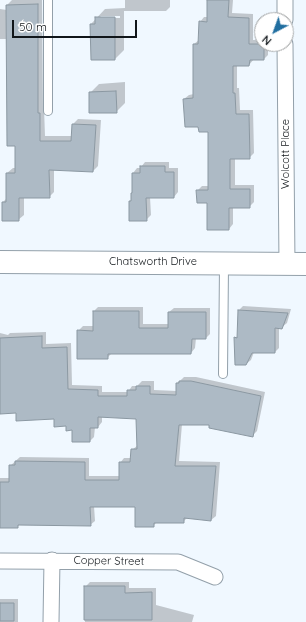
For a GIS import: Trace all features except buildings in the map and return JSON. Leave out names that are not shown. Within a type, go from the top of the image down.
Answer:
[{"type":"main road","name":"Chatsworth Drive","points":[[0,262],[224,262],[296,264]]},
{"type":"street","points":[[285,0],[285,12]]},
{"type":"street","name":"Wolcott Place","points":[[285,52],[296,264]]},
{"type":"street","points":[[51,622],[52,560]]},
{"type":"street","name":"Copper Street","points":[[0,561],[52,560],[178,562],[215,577]]},
{"type":"lane","points":[[48,0],[48,111]]},
{"type":"lane","points":[[223,374],[224,262]]}]
